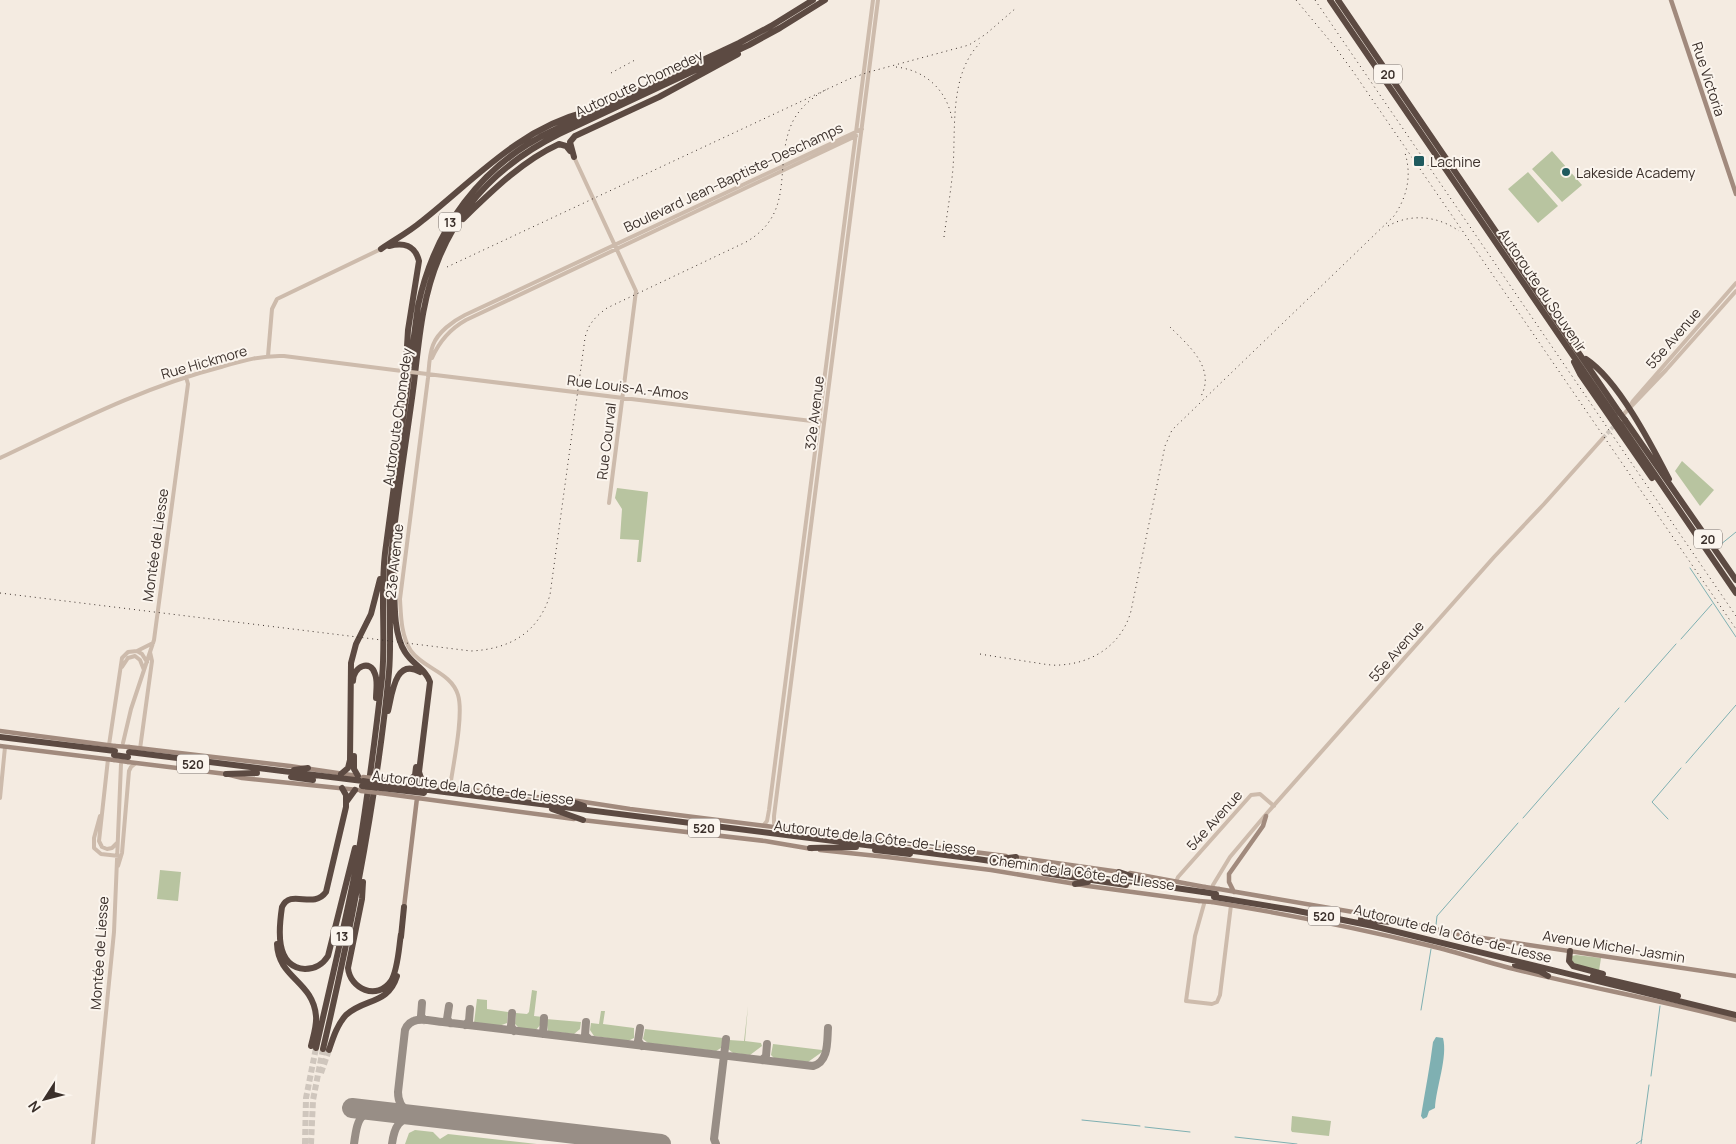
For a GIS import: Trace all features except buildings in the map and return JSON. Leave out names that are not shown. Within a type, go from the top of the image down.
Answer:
[{"type":"highway","name":"Autoroute Chomedey","points":[[320,1048],[363,823],[383,660],[385,553],[417,312],[432,258],[452,219],[481,182],[512,155],[537,138],[746,39],[813,0]]},
{"type":"highway","name":"Autoroute Chomedey","points":[[320,1048],[354,912],[381,739],[390,660],[389,582],[393,540],[424,307],[434,270],[454,228],[470,204],[487,185],[510,164],[533,148],[775,31],[825,0]]},
{"type":"highway","name":"Autoroute du Souvenir","points":[[1330,0],[1569,349],[1617,414]]},
{"type":"highway","name":"Autoroute du Souvenir","points":[[1338,0],[1581,356],[1617,414],[1618,424],[1736,594]]},
{"type":"highway","points":[[574,157],[570,142],[575,136],[665,94],[721,64],[775,31]]},
{"type":"highway","points":[[380,249],[423,221],[518,142],[569,116],[602,107]]},
{"type":"highway","points":[[454,228],[501,183],[545,152],[563,144],[574,157]]},
{"type":"highway","points":[[380,249],[397,244],[407,246],[415,252],[419,263],[408,335],[404,408]]},
{"type":"highway","points":[[1569,349],[1580,374],[1618,424]]},
{"type":"highway","points":[[1581,356],[1593,363],[1629,408],[1679,498]]},
{"type":"highway","name":"Autoroute du Souvenir","points":[[1618,424],[1679,498],[1736,580]]},
{"type":"highway","points":[[393,540],[398,638],[406,654],[413,663],[425,672],[430,682],[419,773],[423,784]]},
{"type":"highway","points":[[341,774],[348,768],[350,760],[351,663],[356,644],[372,614],[385,553]]},
{"type":"highway","points":[[347,801],[360,784],[354,768],[353,680],[355,671],[361,666],[370,667],[375,674],[376,727]]},
{"type":"highway","points":[[381,739],[397,677],[406,669],[419,671],[426,680],[426,690],[416,773],[408,782]]},
{"type":"highway","name":"Autoroute de la Côte-de-Liesse","points":[[0,737],[276,771],[360,784]]},
{"type":"highway","name":"Autoroute de la Côte-de-Liesse","points":[[0,741],[112,752]]},
{"type":"highway","name":"Autoroute de la Côte-de-Liesse","points":[[128,754],[257,772],[604,812],[940,856],[1108,882],[1296,906],[1361,919],[1736,1010]]},
{"type":"highway","points":[[276,771],[308,768]]},
{"type":"highway","points":[[226,774],[257,772]]},
{"type":"highway","name":"Autoroute de la Côte-de-Liesse","points":[[381,786],[552,809],[940,856]]},
{"type":"highway","points":[[342,788],[346,793],[347,801],[326,892],[316,900],[292,898],[285,901],[282,906],[281,946],[283,954],[289,962],[297,967],[306,969],[316,967],[324,962],[331,949],[348,875],[363,823]]},
{"type":"highway","points":[[567,800],[604,812]]},
{"type":"highway","points":[[552,809],[583,820]]},
{"type":"highway","points":[[810,848],[856,847]]},
{"type":"highway","points":[[365,849],[362,899],[348,966],[349,977],[355,985],[361,989],[372,991],[382,989],[389,983],[394,975],[401,934]]},
{"type":"highway","points":[[977,859],[1016,857]]},
{"type":"highway","name":"Autoroute de la Côte-de-Liesse","points":[[954,858],[977,859],[1155,885],[1202,894]]},
{"type":"highway","points":[[1119,872],[1155,885]]},
{"type":"highway","points":[[1075,884],[1083,882],[1108,882]]},
{"type":"highway","name":"Autoroute de la Côte-de-Liesse","points":[[1215,896],[1333,918],[1736,1015]]},
{"type":"highway","points":[[320,1048],[346,1015],[359,1006],[381,998],[392,988],[398,972],[404,907]]},
{"type":"highway","points":[[1361,919],[1401,921]]},
{"type":"highway","points":[[281,920],[277,944],[279,958],[287,971],[306,989],[311,999],[315,1011],[320,1048]]},
{"type":"highway","points":[[1568,948],[1570,961],[1573,966],[1598,972],[1630,984]]},
{"type":"highway","points":[[1476,952],[1539,971],[1548,976]]},
{"type":"main road","name":"Rue Victoria","points":[[1671,0],[1736,194]]},
{"type":"main road","points":[[0,732],[112,752]]},
{"type":"main road","points":[[3,747],[112,752]]},
{"type":"main road","points":[[140,749],[308,768],[341,774],[360,784],[342,788],[242,778],[226,774],[136,763],[128,754],[140,749]]},
{"type":"main road","points":[[381,786],[408,782],[567,800],[778,828],[940,856]]},
{"type":"main road","points":[[381,786],[417,798],[583,820],[810,848],[940,856]]},
{"type":"main road","points":[[404,907],[417,798]]},
{"type":"main road","points":[[1234,892],[1228,882],[1229,874],[1263,826],[1266,816]]},
{"type":"main road","name":"Chemin de la Côte-de-Liesse","points":[[954,858],[1016,857],[1176,882],[1202,894]]},
{"type":"main road","name":"Chemin de la Côte-de-Liesse","points":[[954,858],[1075,884],[1202,894]]},
{"type":"main road","points":[[1215,896],[1234,892],[1401,921]]},
{"type":"main road","points":[[1215,896],[1231,905],[1359,928],[1514,969],[1736,1020]]},
{"type":"main road","name":"Avenue Michel-Jasmin","points":[[1401,921],[1456,934],[1568,948],[1736,976]]},
{"type":"street","name":"32e Avenue","points":[[763,826],[768,818],[873,0]]},
{"type":"street","name":"32e Avenue","points":[[778,828],[774,820],[878,0]]},
{"type":"street","points":[[865,59],[871,60]]},
{"type":"street","points":[[861,87],[867,88]]},
{"type":"street","name":"Boulevard Jean-Baptiste-Deschamps","points":[[792,165],[862,129]]},
{"type":"street","name":"Boulevard Jean-Baptiste-Deschamps","points":[[428,374],[430,363],[441,341],[459,324],[662,225],[855,138],[862,129]]},
{"type":"street","name":"Rue Courval","points":[[574,157],[636,291],[609,503]]},
{"type":"street","points":[[268,356],[272,309],[277,299],[380,249]]},
{"type":"street","name":"55e Avenue","points":[[1618,424],[1633,400],[1736,283]]},
{"type":"street","name":"55e Avenue","points":[[1629,408],[1666,370],[1736,291]]},
{"type":"street","name":"Rue Hickmore","points":[[0,458],[123,400],[186,377],[252,359],[268,356],[292,357],[428,374]]},
{"type":"street","name":"Rue Louis-A.-Amos","points":[[428,374],[824,423]]},
{"type":"street","name":"23e Avenue","points":[[428,374],[401,584],[401,607],[404,635],[411,650],[422,662],[448,679],[459,698],[460,713],[450,787]]},
{"type":"street","name":"Montée de Liesse","points":[[123,743],[128,719],[153,643],[188,384],[186,377]]},
{"type":"street","name":"55e Avenue","points":[[1213,885],[1230,857],[1274,806],[1603,438]]},
{"type":"street","points":[[804,537],[810,538]]},
{"type":"street","points":[[136,763],[130,771],[119,856],[100,853],[94,848],[112,752],[121,660],[124,655],[131,651],[138,651],[153,643]]},
{"type":"street","points":[[138,651],[147,662]]},
{"type":"street","points":[[140,749],[152,660],[150,652]]},
{"type":"street","points":[[121,668],[126,660],[133,656],[139,659],[144,670]]},
{"type":"street","points":[[777,742],[784,742]]},
{"type":"street","points":[[0,798],[3,747]]},
{"type":"street","name":"Montée de Liesse","points":[[93,1144],[113,947],[116,870],[119,856],[117,842],[121,764]]},
{"type":"street","name":"54e Avenue","points":[[1176,882],[1251,795],[1260,794],[1274,806]]},
{"type":"street","points":[[102,805],[100,844],[102,848],[108,849],[117,842]]},
{"type":"street","points":[[1204,904],[1194,942],[1186,1000],[1212,1004],[1217,1002],[1219,998],[1231,905]]},
{"type":"green space","points":[[1552,151],[1582,185],[1562,202],[1532,169]]},
{"type":"green space","points":[[1528,172],[1558,206],[1538,223],[1508,189]]},
{"type":"green space","points":[[1682,461],[1714,490],[1700,506],[1675,471]]},
{"type":"green space","points":[[617,488],[648,492],[641,562],[637,562],[639,540],[620,539],[622,509],[615,498]]},
{"type":"green space","points":[[160,870],[181,872],[178,901],[157,899]]},
{"type":"green space","points":[[1572,956],[1601,958],[1599,971],[1576,965],[1572,961]]},
{"type":"green space","points":[[532,990],[537,991],[534,1016],[543,1017],[541,1024],[536,1030],[519,1028],[515,1024],[516,1013],[527,1014],[529,1012]]},
{"type":"green space","points":[[477,999],[487,1000],[487,1009],[508,1012],[507,1023],[499,1026],[474,1023]]},
{"type":"green space","points":[[748,1006],[745,1041],[761,1043],[762,1046],[750,1055],[733,1053],[728,1049],[729,1040],[744,1041]]},
{"type":"green space","points":[[601,1011],[605,1011],[603,1024],[634,1028],[634,1038],[628,1041],[594,1036],[590,1030],[591,1023],[599,1024]]},
{"type":"green space","points":[[546,1019],[581,1022],[580,1029],[574,1034],[548,1031]]},
{"type":"green space","points":[[645,1029],[723,1038],[721,1048],[716,1051],[648,1043],[643,1039]]},
{"type":"green space","points":[[773,1044],[822,1050],[822,1052],[808,1062],[774,1058],[771,1055]]},
{"type":"green space","points":[[1292,1116],[1331,1121],[1329,1136],[1292,1132]]},
{"type":"green space","points":[[415,1130],[433,1132],[440,1139],[448,1134],[537,1144],[405,1144],[409,1133]]},
{"type":"water","points":[[1436,1037],[1443,1038],[1443,1063],[1435,1108],[1429,1111],[1427,1117],[1423,1119],[1421,1116],[1433,1042]]},
{"type":"waterway","points":[[1720,545],[1736,532]]},
{"type":"waterway","points":[[1690,568],[1736,637]]},
{"type":"waterway","points":[[1681,639],[1712,604]]},
{"type":"waterway","points":[[1625,702],[1676,644]]},
{"type":"waterway","points":[[1686,763],[1736,705]]},
{"type":"waterway","points":[[1523,818],[1619,708]]},
{"type":"waterway","points":[[1668,819],[1652,802],[1681,768]]},
{"type":"waterway","points":[[1436,925],[1437,916],[1518,823]]},
{"type":"waterway","points":[[1421,1010],[1431,949]]},
{"type":"waterway","points":[[1651,1076],[1660,1006]]},
{"type":"waterway","points":[[1641,1144],[1649,1085]]},
{"type":"waterway","points":[[1082,1120],[1140,1126]]},
{"type":"waterway","points":[[1145,1127],[1190,1132]]},
{"type":"waterway","points":[[1235,1137],[1297,1144]]},
{"type":"waterway","points":[[1636,1144],[1642,1140]]},
{"type":"taxiway","points":[[422,1003],[421,1016],[424,1020]]},
{"type":"taxiway","points":[[449,1006],[447,1019],[450,1023]]},
{"type":"taxiway","points":[[465,1025],[469,1021],[470,1009]]},
{"type":"taxiway","points":[[512,1013],[511,1026],[514,1031]]},
{"type":"taxiway","points":[[543,1034],[544,1018]]},
{"type":"taxiway","points":[[447,1119],[408,1112],[399,1101],[398,1092],[405,1030],[408,1025],[416,1020],[813,1066],[818,1064],[825,1056],[828,1028]]},
{"type":"taxiway","points":[[586,1022],[585,1035],[589,1039]]},
{"type":"taxiway","points":[[640,1028],[638,1041],[642,1046]]},
{"type":"taxiway","points":[[716,1144],[714,1139],[726,1039]]},
{"type":"taxiway","points":[[762,1060],[766,1056],[767,1044]]},
{"type":"taxiway","points":[[354,1144],[357,1126],[363,1116],[374,1112],[392,1112]]},
{"type":"taxiway","points":[[392,1144],[398,1124],[411,1117],[417,1117]]},
{"type":"runway","points":[[352,1108],[661,1144]]},
{"type":"tunnel","points":[[1603,438],[1613,427]]},
{"type":"tunnel","points":[[305,1144],[306,1098],[316,1048]]},
{"type":"tunnel","points":[[311,1144],[313,1100],[323,1049]]},
{"type":"tunnel","points":[[321,1073],[329,1050]]},
{"type":"railway","points":[[1296,0],[1352,70],[1736,629]]},
{"type":"railway","points":[[1315,0],[1736,616]]},
{"type":"railway","points":[[447,267],[849,79],[969,45],[986,34],[1016,8]]},
{"type":"railway","points":[[944,237],[953,168],[956,102],[963,70],[970,56],[980,43]]},
{"type":"railway","points":[[611,73],[635,60]]},
{"type":"railway","points":[[896,67],[916,72],[933,83],[945,99],[952,119]]},
{"type":"railway","points":[[0,593],[471,651],[498,647],[521,636],[538,620],[550,595],[585,338],[590,324],[607,308],[746,242],[762,230],[772,216],[778,202],[787,137],[793,121],[808,102],[829,88]]},
{"type":"railway","points":[[980,654],[1060,665],[1095,656],[1114,642],[1127,623],[1131,611],[1165,446],[1172,430],[1394,216],[1407,186],[1408,170],[1405,153]]},
{"type":"railway","points":[[1388,226],[1406,219],[1424,218],[1442,222],[1459,231]]},
{"type":"railway","points":[[1170,327],[1192,350],[1203,368],[1205,377],[1200,398]]},
{"type":"place","name":"Lachine","points":[[1419,161]]},
{"type":"place","name":"Lakeside Academy","points":[[1566,172]]}]
